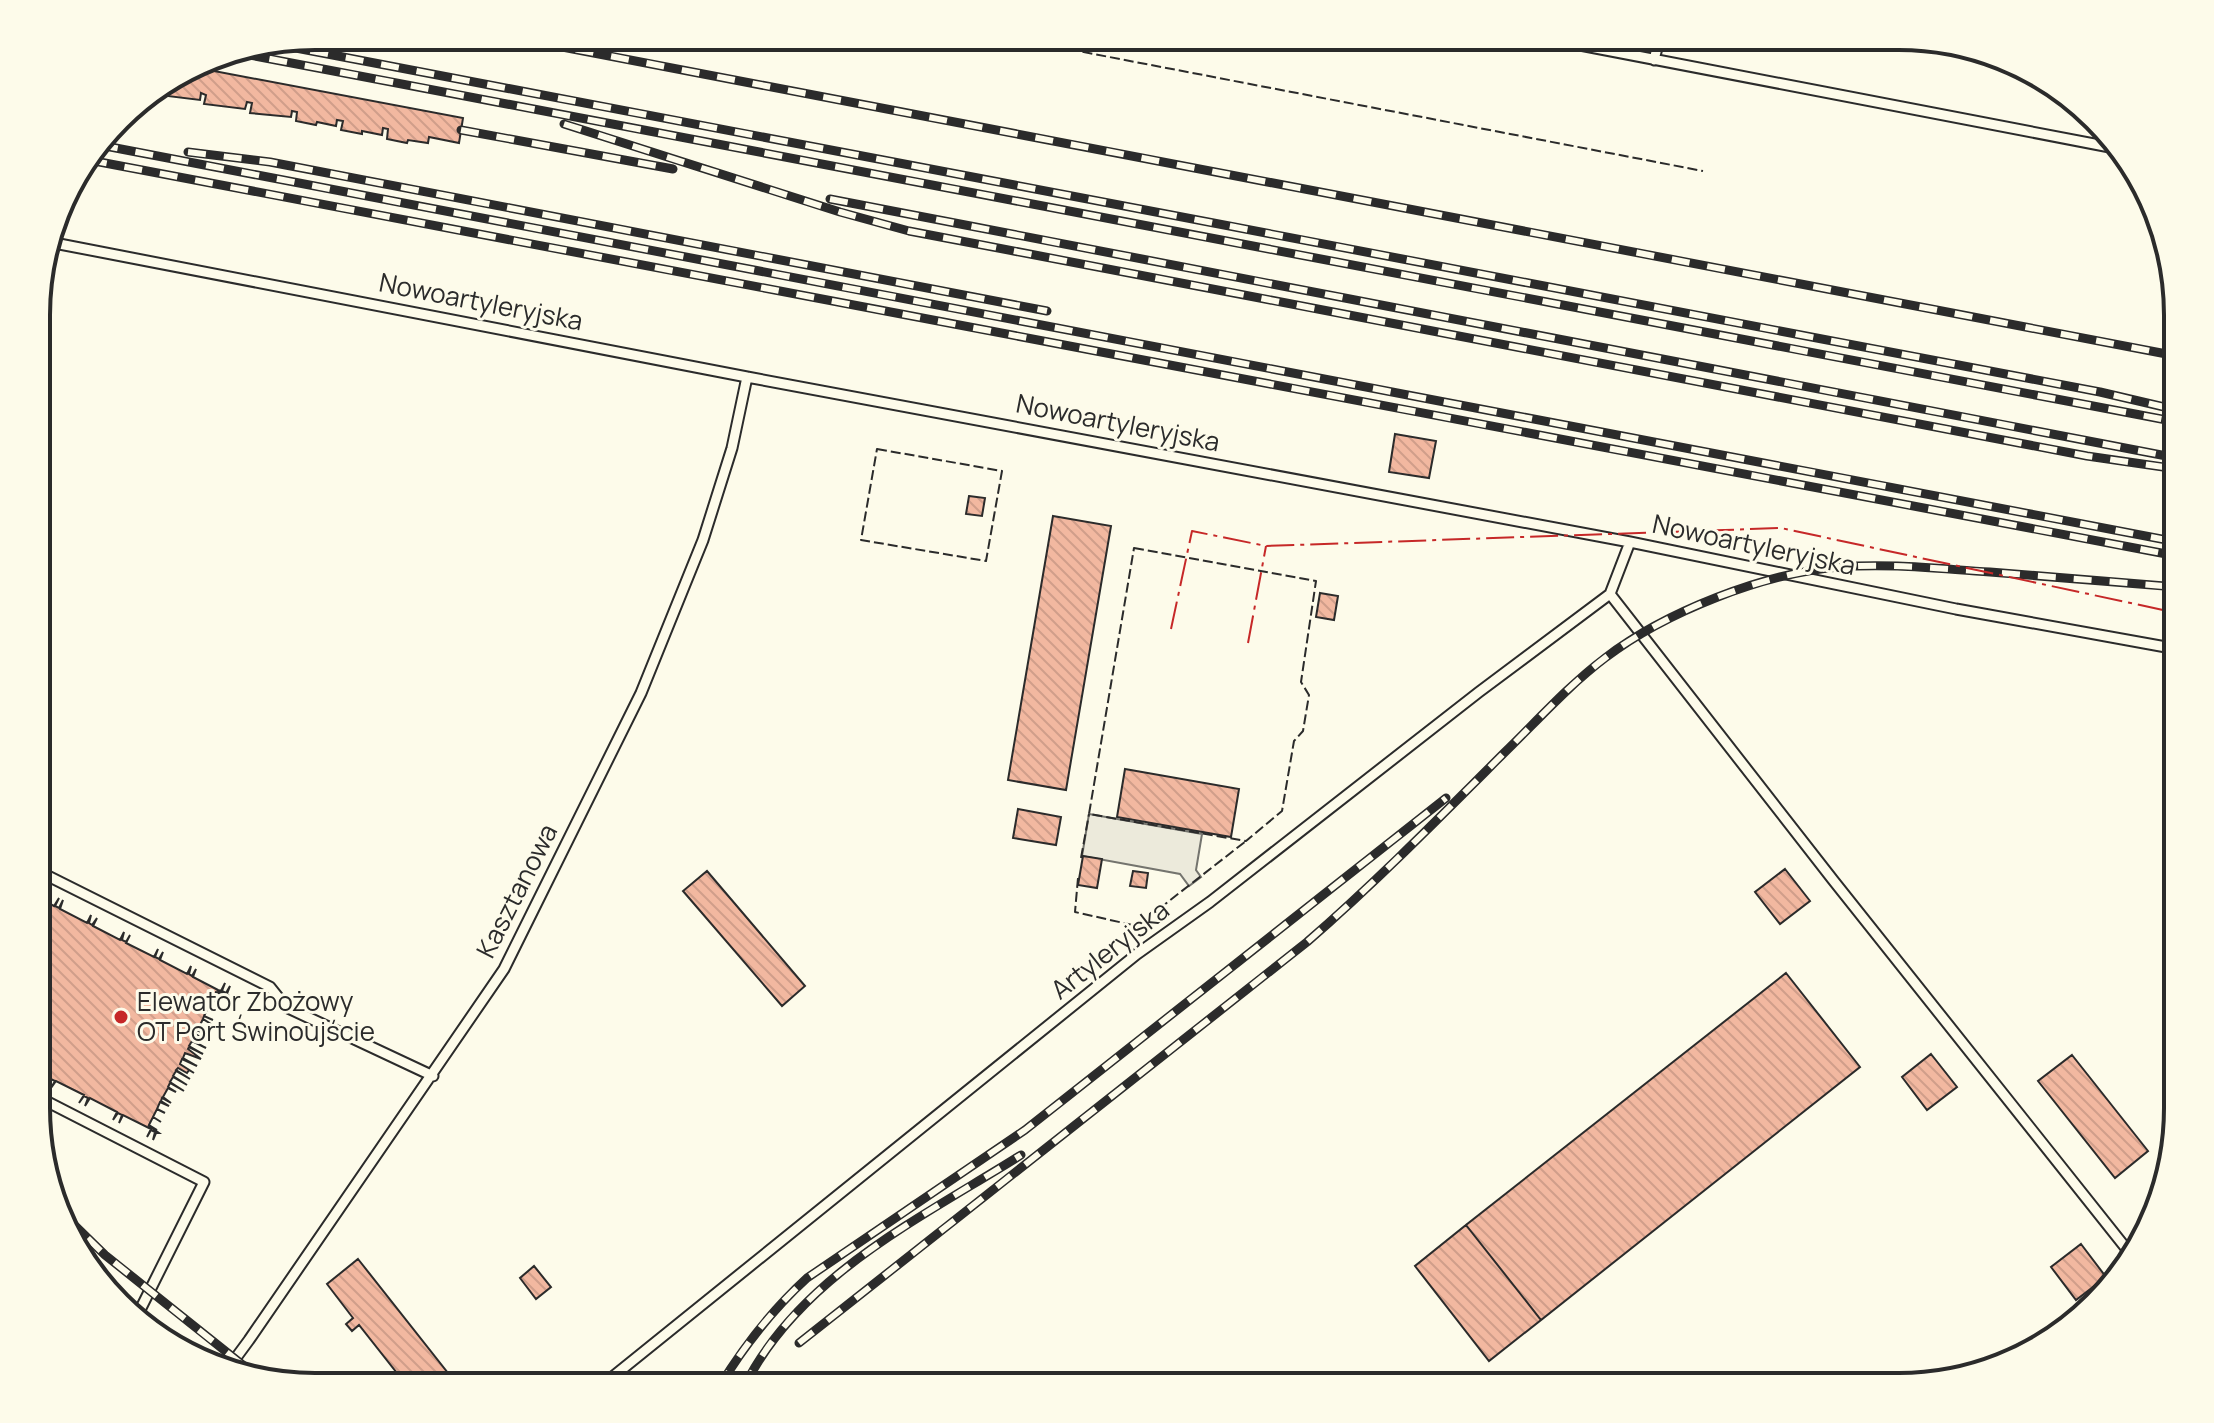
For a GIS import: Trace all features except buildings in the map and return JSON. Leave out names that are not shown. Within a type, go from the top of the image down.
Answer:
[{"type":"lane","points":[[1605,50],[2102,146]]},
{"type":"lane","points":[[1654,60],[1656,50]]},
{"type":"lane","name":"Nowoartyleryjska","points":[[60,244],[747,377],[1630,542],[1956,609],[2163,646]]},
{"type":"lane","name":"Kasztanowa","points":[[234,1360],[433,1076],[504,969],[641,693],[703,540],[732,448],[747,377]]},
{"type":"lane","points":[[1630,542],[1610,594],[2124,1246]]},
{"type":"lane","name":"Artyleryjska","points":[[618,1373],[1137,954],[1210,902],[1610,594]]},
{"type":"lane","points":[[50,877],[270,987],[286,1007],[433,1076]]},
{"type":"lane","points":[[50,1103],[204,1182],[141,1308]]},
{"type":"shaded area","points":[[1089,814],[1202,834],[1196,870],[1201,877],[1189,886],[1180,874],[1082,856]]},
{"type":"railway","points":[[312,51],[2100,392],[2163,407]]},
{"type":"railway","points":[[582,51],[2163,353]]},
{"type":"railway","points":[[257,56],[2163,419]]},
{"type":"railway","points":[[564,124],[909,231],[2087,456],[2163,467]]},
{"type":"railway","points":[[461,130],[673,169]]},
{"type":"railway","points":[[111,147],[2163,539]]},
{"type":"railway","points":[[188,152],[270,162],[1047,311]]},
{"type":"railway","points":[[100,162],[2163,553]]},
{"type":"railway","points":[[830,199],[2163,455]]},
{"type":"railway","points":[[799,1343],[1307,942],[1407,849],[1578,680],[1629,641],[1656,625],[1748,586],[1779,577],[1839,567],[1915,567],[2163,586]]},
{"type":"railway","points":[[728,1373],[759,1329],[807,1278],[1025,1130],[1446,798]]},
{"type":"railway","points":[[753,1373],[796,1313],[829,1281],[904,1227],[1021,1155]]},
{"type":"railway","points":[[81,1231],[105,1255],[238,1361]]},
{"type":"fence","points":[[1076,51],[1703,171]]},
{"type":"fence","points":[[877,449],[1002,471],[986,561],[861,540],[877,449]]},
{"type":"fence","points":[[1134,548],[1316,581],[1301,682],[1309,695],[1303,731],[1294,741],[1282,811],[1246,841],[1089,814],[1134,548]]},
{"type":"fence","points":[[1081,858],[1089,814]]},
{"type":"fence","points":[[1078,878],[1075,912],[1137,926],[1246,841]]},
{"type":"power","points":[[1171,629],[1192,531],[1266,546],[1781,528],[2163,610]]},
{"type":"power","points":[[1248,643],[1266,546]]},
{"type":"place","name":"Elewator Zbożowy OT Port Świnoujście","points":[[121,1017]]}]
